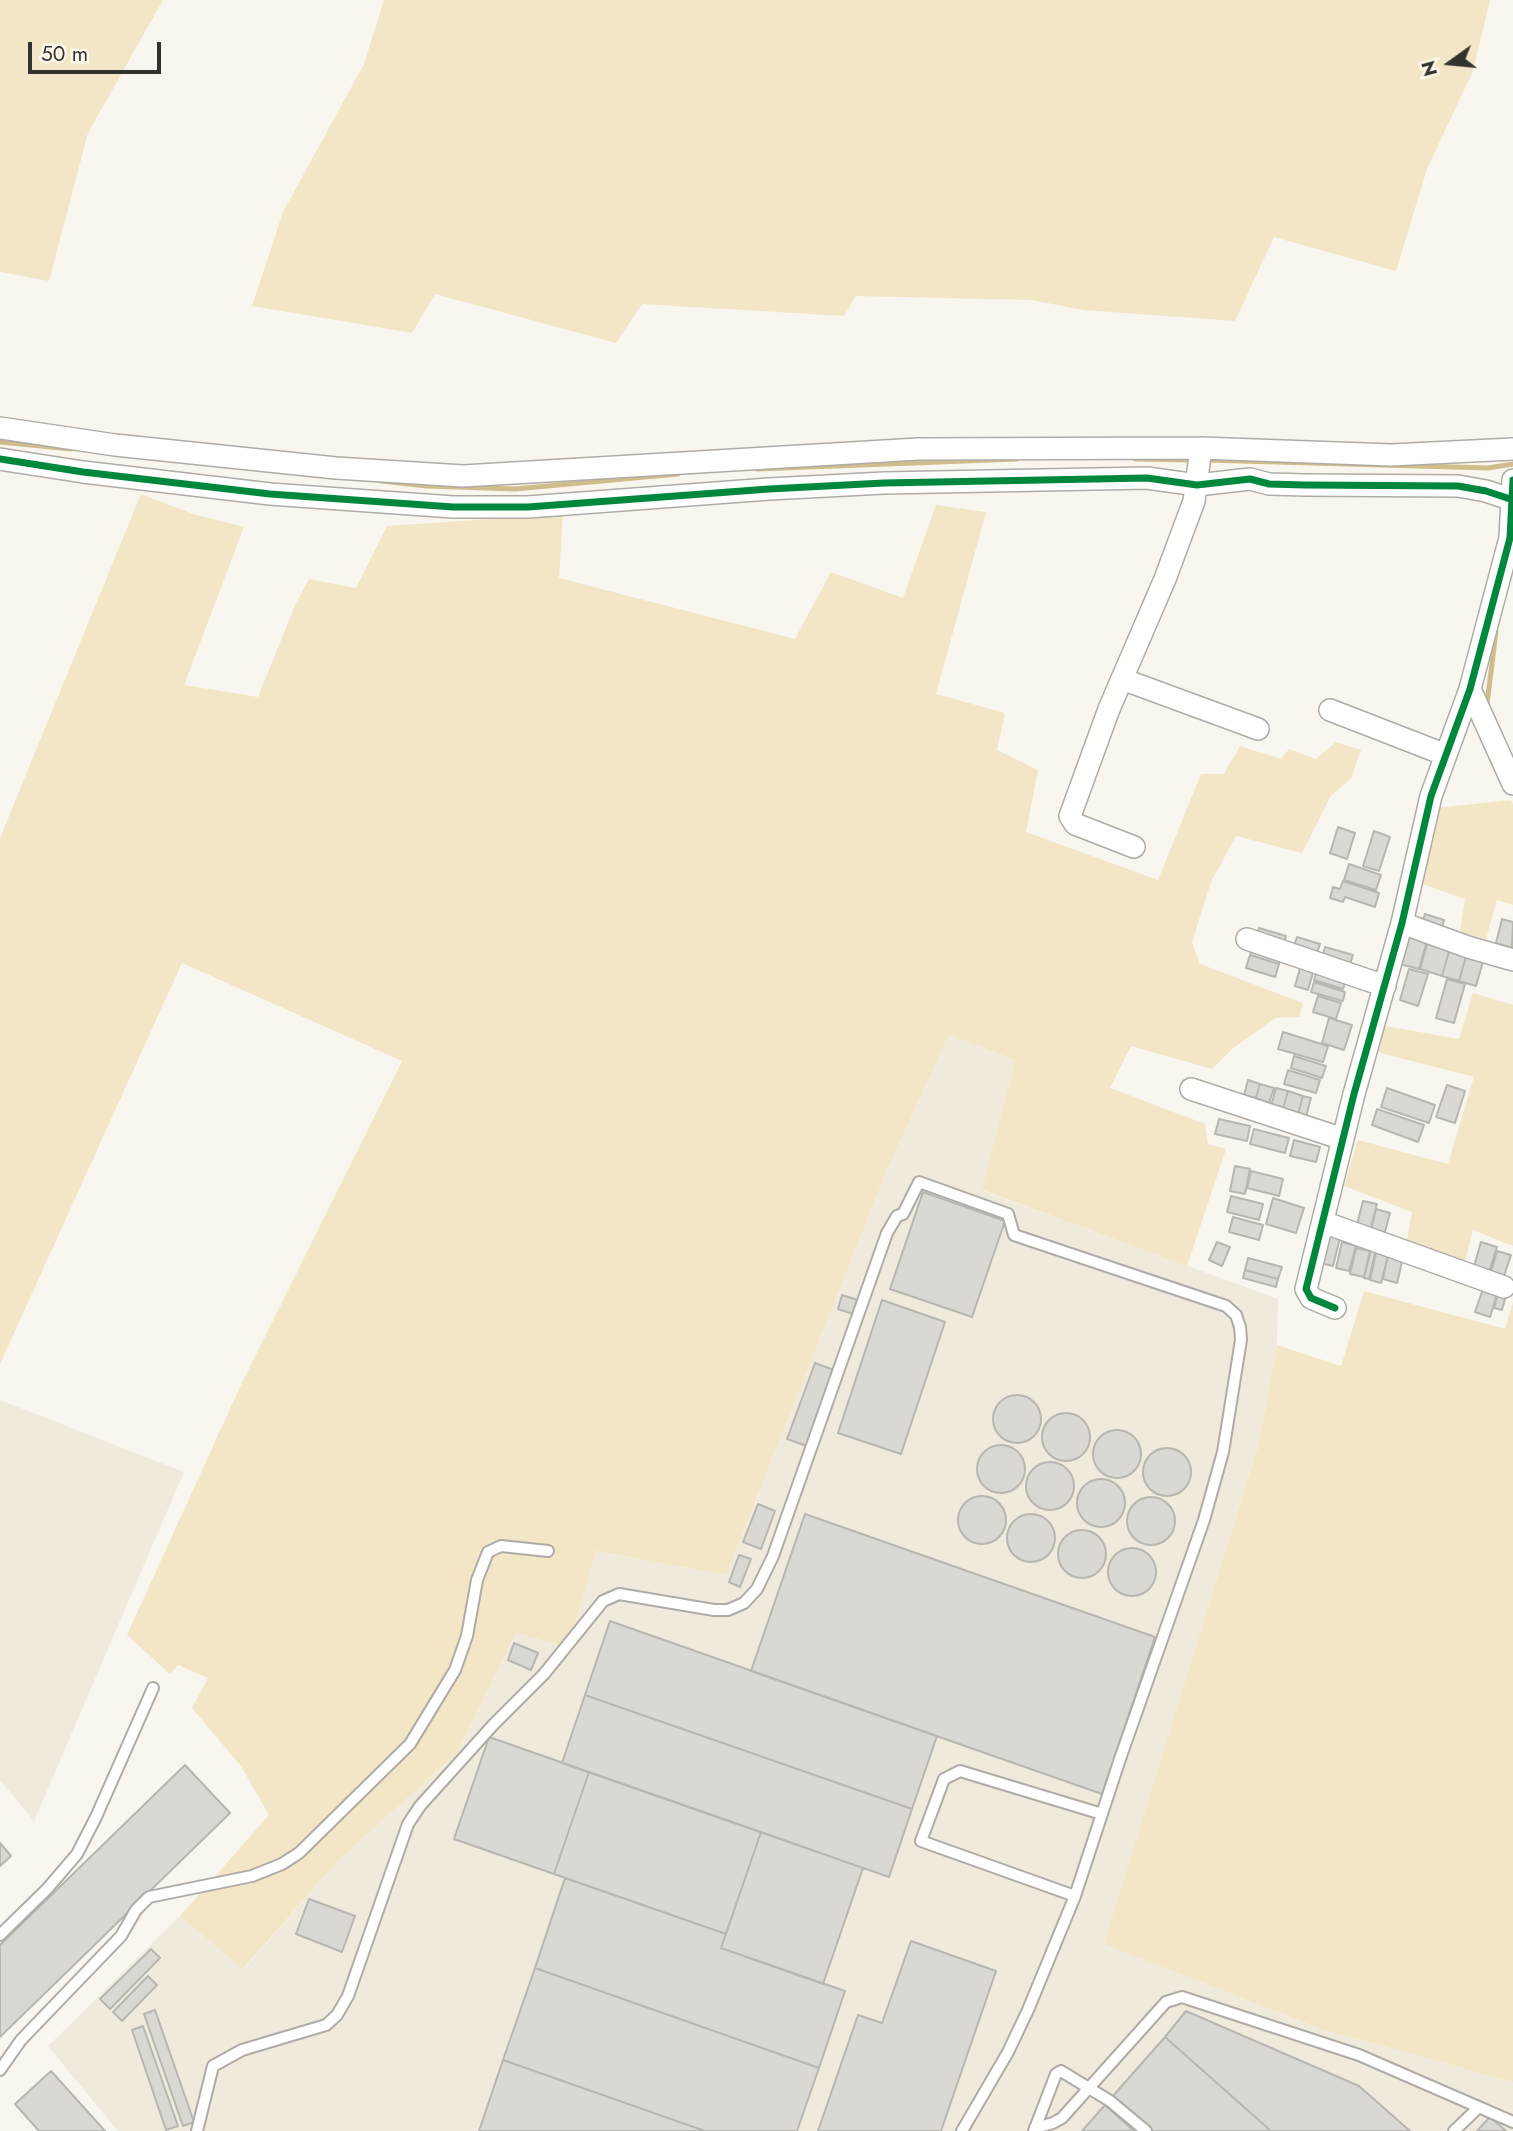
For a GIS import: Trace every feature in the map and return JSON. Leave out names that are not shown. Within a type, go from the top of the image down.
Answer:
[{"type":"street","points":[[0,428],[104,459],[271,494],[456,491],[683,465],[918,449],[1008,448],[1095,464],[1147,478],[1198,482],[1250,479],[1269,484],[1305,485],[1438,485],[1512,493],[1510,538],[1470,689],[1431,796],[1402,923],[1343,1139],[1306,1289],[1311,1298],[1335,1308]]},
{"type":"street","points":[[0,459],[104,459],[336,468],[528,507],[884,483],[1201,453],[1391,454],[1513,449]]},
{"type":"street","points":[[1134,847],[1075,824],[1070,816],[1194,501],[1201,453]]},
{"type":"street","points":[[1122,679],[1258,729]]},
{"type":"street","points":[[1470,689],[1513,784]]},
{"type":"street","points":[[1330,710],[1446,755]]},
{"type":"street","points":[[1402,923],[1513,960]]},
{"type":"street","points":[[1247,939],[1385,986]]},
{"type":"street","points":[[1191,1088],[1343,1139]]},
{"type":"street","points":[[1323,1222],[1504,1287]]},
{"type":"lane","points":[[197,2131],[213,2066],[242,2050],[326,2025],[337,2015],[348,1996],[408,1824],[420,1806],[493,1725],[544,1674],[603,1601],[619,1594],[728,1610],[744,1603],[757,1589],[774,1556],[887,1233],[897,1216],[904,1214],[919,1182],[1008,1214],[1014,1235],[1226,1306],[1236,1315],[1241,1340],[1220,1463],[1204,1520],[1075,1896],[1023,2021],[962,2131]]},
{"type":"lane","points":[[0,2070],[21,2040],[121,1936],[136,1910],[149,1897],[252,1876],[282,1864],[299,1853],[411,1744],[455,1670],[467,1636],[477,1580],[488,1552],[501,1546],[548,1551]]},
{"type":"lane","points":[[0,1935],[47,1889],[77,1854],[153,1688]]},
{"type":"lane","points":[[1075,1896],[921,1841],[944,1779],[960,1771],[1102,1814]]},
{"type":"lane","points":[[1035,2129],[1062,2118],[1166,2002],[1182,1997],[1359,2055],[1513,2122]]},
{"type":"lane","points":[[1035,2129],[1056,2074],[1063,2071],[1110,2101],[1146,2131]]},
{"type":"lane","points":[[1454,2131],[1479,2107]]},
{"type":"shaded area","points":[[0,0],[163,0],[88,133],[49,281],[0,272]]},
{"type":"shaded area","points":[[384,0],[1490,0],[1473,71],[1427,169],[1396,271],[1274,237],[1235,321],[1084,310],[1031,300],[856,296],[844,316],[642,304],[616,343],[435,294],[412,333],[252,306],[283,212],[364,64]]},
{"type":"shaded area","points":[[141,494],[193,514],[244,527],[184,685],[258,697],[296,603],[309,579],[356,588],[387,526],[563,514],[559,578],[795,639],[831,572],[903,598],[936,505],[986,512],[936,694],[1005,713],[997,750],[1038,770],[1026,832],[1158,880],[1201,774],[1224,774],[1240,746],[1281,759],[1289,749],[1316,759],[1336,742],[1361,750],[1351,778],[1330,797],[1302,853],[1236,836],[1211,882],[1192,942],[1200,964],[1303,1003],[1299,1017],[1275,1018],[1232,1049],[1212,1069],[1131,1046],[1110,1088],[1205,1124],[1208,1144],[1226,1149],[1187,1266],[982,1190],[1015,1060],[949,1035],[888,1168],[726,1575],[596,1551],[569,1648],[516,1633],[457,1753],[338,1861],[243,1969],[180,1916],[269,1815],[241,1766],[192,1708],[208,1678],[178,1665],[170,1674],[127,1635],[239,1389],[402,1061],[182,963],[0,1364],[0,838]]},
{"type":"shaded area","points":[[1511,800],[1513,905],[1497,900],[1486,939],[1460,932],[1465,899],[1422,884],[1419,879],[1436,808]]},
{"type":"shaded area","points":[[1473,993],[1513,1005],[1513,1246],[1473,1230],[1464,1265],[1406,1244],[1412,1212],[1344,1186],[1358,1140],[1448,1164],[1474,1077],[1373,1051],[1380,1025],[1459,1039]]},
{"type":"shaded area","points":[[949,1035],[1015,1060],[983,1191],[1278,1299],[1277,1345],[1258,1444],[1105,1944],[1321,2029],[1513,2082],[1513,2131],[118,2131],[48,2046],[180,1916],[244,1969],[338,1861],[457,1753],[516,1633],[569,1648],[596,1551],[726,1575],[888,1168]]},
{"type":"shaded area","points":[[1364,1291],[1505,1329],[1513,1302],[1513,2082],[1321,2029],[1104,1944],[1258,1445],[1277,1345],[1341,1366]]},
{"type":"shaded area","points":[[0,1400],[184,1472],[34,1821],[0,1780]]},
{"type":"building","points":[[1338,827],[1355,833],[1347,859],[1330,853]]},
{"type":"building","points":[[1374,831],[1390,837],[1379,871],[1363,866]]},
{"type":"building","points":[[1349,864],[1381,875],[1376,890],[1344,880]]},
{"type":"building","points":[[1343,881],[1379,893],[1375,907],[1345,897],[1343,902],[1330,898],[1333,887],[1340,889]]},
{"type":"building","points":[[1425,914],[1444,920],[1441,931],[1421,925]]},
{"type":"building","points":[[1502,919],[1513,922],[1512,948],[1496,943]]},
{"type":"building","points":[[1259,928],[1286,936],[1282,948],[1256,940]]},
{"type":"building","points":[[1406,931],[1428,937],[1419,969],[1396,963]]},
{"type":"building","points":[[1297,937],[1320,944],[1316,956],[1293,949]]},
{"type":"building","points":[[1428,941],[1450,948],[1442,976],[1420,969]]},
{"type":"building","points":[[1254,944],[1282,953],[1279,964],[1250,955]]},
{"type":"building","points":[[1325,947],[1353,955],[1349,967],[1322,959]]},
{"type":"building","points":[[1450,948],[1467,953],[1459,981],[1442,976]]},
{"type":"building","points":[[1467,953],[1484,958],[1476,986],[1459,981]]},
{"type":"building","points":[[1250,955],[1279,964],[1275,977],[1246,968]]},
{"type":"building","points":[[1301,965],[1314,969],[1308,990],[1295,986]]},
{"type":"building","points":[[1317,969],[1346,979],[1343,989],[1314,980]]},
{"type":"building","points":[[1409,969],[1428,974],[1418,1006],[1400,1000]]},
{"type":"building","points":[[1447,979],[1465,984],[1454,1023],[1436,1018]]},
{"type":"building","points":[[1314,982],[1345,992],[1343,1001],[1311,992]]},
{"type":"building","points":[[1318,996],[1341,1003],[1336,1019],[1313,1012]]},
{"type":"building","points":[[1329,1018],[1352,1025],[1344,1050],[1322,1043]]},
{"type":"building","points":[[1283,1032],[1328,1046],[1323,1062],[1278,1049]]},
{"type":"building","points":[[1294,1056],[1326,1066],[1322,1078],[1291,1068]]},
{"type":"building","points":[[1288,1070],[1320,1080],[1316,1093],[1284,1084]]},
{"type":"building","points":[[1248,1080],[1260,1084],[1256,1098],[1244,1095]]},
{"type":"building","points":[[1260,1084],[1274,1088],[1269,1103],[1256,1098]]},
{"type":"building","points":[[1447,1085],[1465,1091],[1455,1123],[1436,1117]]},
{"type":"building","points":[[1276,1088],[1288,1091],[1283,1109],[1271,1106]]},
{"type":"building","points":[[1387,1088],[1435,1105],[1429,1123],[1381,1107]]},
{"type":"building","points":[[1288,1091],[1303,1096],[1298,1114],[1283,1109]]},
{"type":"building","points":[[1303,1096],[1311,1098],[1306,1117],[1298,1114]]},
{"type":"building","points":[[1377,1109],[1424,1125],[1418,1142],[1372,1125]]},
{"type":"building","points":[[1219,1119],[1250,1126],[1247,1141],[1215,1134]]},
{"type":"building","points":[[1254,1129],[1289,1138],[1285,1153],[1250,1144]]},
{"type":"building","points":[[1294,1140],[1320,1147],[1316,1162],[1290,1156]]},
{"type":"building","points":[[1235,1166],[1250,1169],[1245,1194],[1230,1191]]},
{"type":"building","points":[[1251,1171],[1283,1179],[1279,1196],[1247,1188]]},
{"type":"building","points":[[923,1192],[1005,1221],[972,1317],[890,1289]]},
{"type":"building","points":[[1231,1196],[1263,1204],[1259,1220],[1227,1212]]},
{"type":"building","points":[[1273,1198],[1304,1208],[1296,1233],[1266,1224]]},
{"type":"building","points":[[1363,1201],[1377,1204],[1369,1235],[1355,1232]]},
{"type":"building","points":[[1376,1209],[1390,1213],[1383,1239],[1370,1235]]},
{"type":"building","points":[[1233,1217],[1263,1225],[1259,1240],[1229,1232]]},
{"type":"building","points":[[1322,1233],[1340,1238],[1333,1266],[1315,1262]]},
{"type":"building","points":[[1217,1242],[1230,1247],[1222,1266],[1209,1260]]},
{"type":"building","points":[[1342,1242],[1356,1246],[1349,1271],[1336,1268]]},
{"type":"building","points":[[1481,1242],[1497,1247],[1488,1275],[1473,1270]]},
{"type":"building","points":[[1356,1248],[1370,1251],[1364,1277],[1350,1274]]},
{"type":"building","points":[[1371,1249],[1376,1250],[1369,1279],[1364,1278]]},
{"type":"building","points":[[1497,1251],[1511,1255],[1504,1276],[1491,1272]]},
{"type":"building","points":[[1376,1253],[1388,1256],[1381,1283],[1370,1280]]},
{"type":"building","points":[[1388,1254],[1403,1258],[1397,1283],[1383,1279]]},
{"type":"building","points":[[1248,1258],[1282,1267],[1278,1279],[1245,1270]]},
{"type":"building","points":[[1245,1270],[1278,1279],[1276,1287],[1243,1278]]},
{"type":"building","points":[[1484,1286],[1498,1291],[1490,1317],[1475,1312]]},
{"type":"building","points":[[1498,1293],[1506,1295],[1502,1310],[1494,1308]]},
{"type":"building","points":[[842,1295],[861,1301],[856,1315],[838,1309]]},
{"type":"building","points":[[882,1300],[945,1322],[901,1454],[838,1433]]},
{"type":"building","points":[[815,1363],[834,1370],[807,1446],[787,1439]]},
{"type":"building","points":[[1017,1395],[1034,1402],[1041,1419],[1034,1436],[1017,1443],[1000,1436],[993,1419],[1000,1402]]},
{"type":"building","points":[[1066,1413],[1083,1420],[1090,1437],[1083,1454],[1066,1461],[1049,1454],[1042,1437],[1049,1420]]},
{"type":"building","points":[[1117,1430],[1134,1437],[1141,1454],[1134,1471],[1117,1478],[1100,1471],[1093,1454],[1100,1437]]},
{"type":"building","points":[[1001,1445],[1018,1452],[1025,1469],[1018,1486],[1001,1493],[984,1486],[977,1469],[984,1452]]},
{"type":"building","points":[[1167,1448],[1184,1455],[1191,1472],[1184,1489],[1167,1496],[1150,1489],[1143,1472],[1150,1455]]},
{"type":"building","points":[[1050,1462],[1067,1469],[1074,1486],[1067,1503],[1050,1510],[1033,1503],[1026,1486],[1033,1469]]},
{"type":"building","points":[[1101,1479],[1118,1486],[1125,1503],[1118,1520],[1101,1527],[1084,1520],[1077,1503],[1084,1486]]},
{"type":"building","points":[[982,1496],[999,1503],[1006,1520],[999,1537],[982,1544],[965,1537],[958,1520],[965,1503]]},
{"type":"building","points":[[1151,1497],[1168,1504],[1175,1521],[1168,1538],[1151,1545],[1134,1538],[1127,1521],[1134,1504]]},
{"type":"building","points":[[758,1504],[775,1511],[761,1549],[743,1542]]},
{"type":"building","points":[[805,1514],[1155,1637],[1102,1794],[751,1671]]},
{"type":"building","points":[[1031,1514],[1048,1521],[1055,1538],[1048,1555],[1031,1562],[1014,1555],[1007,1538],[1014,1521]]},
{"type":"building","points":[[1082,1530],[1099,1537],[1106,1554],[1099,1571],[1082,1578],[1065,1571],[1058,1554],[1065,1537]]},
{"type":"building","points":[[1132,1548],[1149,1555],[1156,1572],[1149,1589],[1132,1596],[1115,1589],[1108,1572],[1115,1555]]},
{"type":"building","points":[[739,1555],[751,1559],[740,1587],[729,1582]]},
{"type":"building","points":[[610,1621],[937,1736],[912,1809],[585,1695]]},
{"type":"building","points":[[514,1643],[538,1653],[531,1670],[508,1660]]},
{"type":"building","points":[[585,1695],[912,1809],[889,1877],[562,1763]]},
{"type":"building","points":[[489,1737],[589,1772],[554,1874],[454,1839]]},
{"type":"building","points":[[185,1765],[230,1813],[0,2037],[0,1945]]},
{"type":"building","points":[[589,1772],[761,1832],[726,1934],[554,1874]]},
{"type":"building","points":[[761,1832],[863,1868],[823,1984],[721,1948]]},
{"type":"building","points":[[0,1843],[11,1856],[0,1866]]},
{"type":"building","points":[[565,1878],[726,1934],[721,1948],[845,1991],[819,2068],[535,1968]]},
{"type":"building","points":[[309,1899],[355,1916],[342,1952],[296,1934]]},
{"type":"building","points":[[911,1941],[996,1971],[941,2131],[818,2131],[858,2015],[882,2023]]},
{"type":"building","points":[[151,1949],[160,1958],[110,2009],[100,1999]]},
{"type":"building","points":[[535,1968],[819,2068],[797,2131],[705,2131],[503,2060]]},
{"type":"building","points":[[148,1976],[157,1985],[122,2021],[113,2012]]},
{"type":"building","points":[[155,2010],[194,2122],[183,2126],[144,2014]]},
{"type":"building","points":[[1186,2011],[1359,2086],[1410,2131],[1271,2131],[1165,2037]]},
{"type":"building","points":[[143,2026],[178,2126],[166,2130],[132,2030]]},
{"type":"building","points":[[1165,2037],[1271,2131],[1151,2131],[1112,2097]]},
{"type":"building","points":[[503,2060],[705,2131],[479,2131]]},
{"type":"building","points":[[51,2071],[105,2131],[39,2131],[15,2104]]},
{"type":"building","points":[[1105,2105],[1134,2131],[1082,2131]]},
{"type":"building","points":[[1490,2117],[1506,2131],[1477,2131]]},
{"type":"waterway","points":[[0,442],[71,449]]},
{"type":"waterway","points":[[757,469],[1017,459]]},
{"type":"waterway","points":[[1135,459],[1195,460]]},
{"type":"waterway","points":[[1205,460],[1488,468],[1513,464]]},
{"type":"waterway","points":[[381,481],[427,486],[515,489],[678,474]]},
{"type":"waterway","points":[[1487,704],[1496,631]]},
{"type":"cycle path","points":[[0,459],[83,472],[270,494],[453,507],[528,507],[884,483],[1147,478],[1197,485],[1250,479],[1269,484],[1458,486],[1513,500]]},
{"type":"cycle path","points":[[1335,1308],[1311,1298],[1306,1289],[1354,1094],[1402,923],[1431,796],[1470,689],[1510,538],[1513,480]]}]
